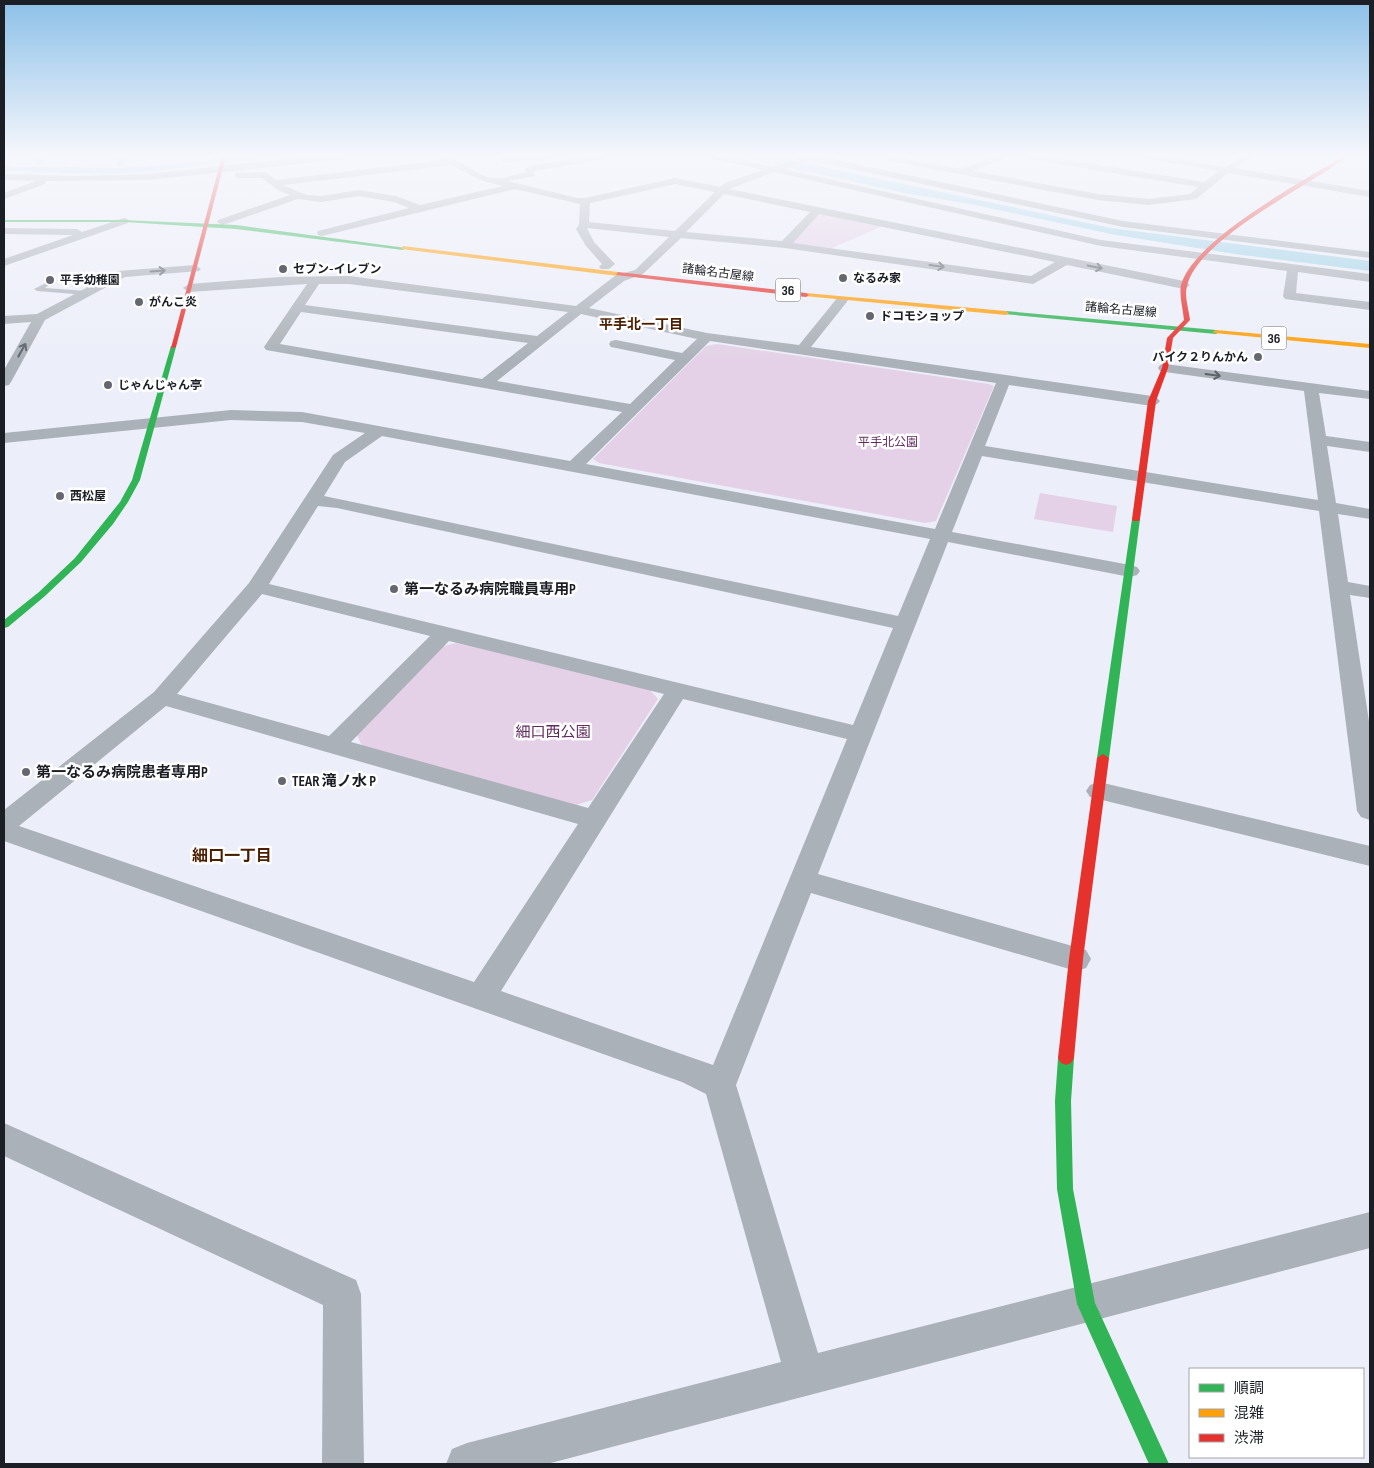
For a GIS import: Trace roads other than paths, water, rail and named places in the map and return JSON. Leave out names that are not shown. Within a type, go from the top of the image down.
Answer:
[{"type":"main road","points":[[4,625],[30,605],[64,574],[99,538],[125,503],[136,480],[153,422],[207,225]]},
{"type":"main road","name":"諸輪名古屋線","points":[[220,225],[632,273],[1370,346]]},
{"type":"main road","name":"諸輪名古屋線","points":[[243,225],[606,267],[632,273],[747,290],[842,300],[1370,341]]},
{"type":"main road","points":[[1159,1464],[1086,1304],[1065,1189],[1063,1101],[1065,1063],[1076,959],[1152,401],[1165,368],[1170,338],[1187,320],[1184,285],[1192,268],[1220,239],[1242,225]]},
{"type":"street","points":[[4,263],[114,225]]},
{"type":"street","points":[[322,234],[357,225]]},
{"type":"street","points":[[606,267],[609,264],[585,237],[581,229],[584,225],[785,245],[1033,280],[1065,261]]},
{"type":"street","points":[[484,384],[579,310],[632,273],[687,225]]},
{"type":"street","points":[[785,245],[804,225]]},
{"type":"street","points":[[872,232],[888,225],[1184,285]]},
{"type":"street","points":[[1022,225],[1102,242],[1370,278]]},
{"type":"street","points":[[1127,225],[1220,239],[1369,253]]},
{"type":"street","points":[[1163,225],[1167,230]]},
{"type":"street","points":[[4,231],[89,233]]},
{"type":"street","points":[[830,251],[847,244]]},
{"type":"street","points":[[4,320],[40,318],[122,274],[195,268]]},
{"type":"street","points":[[1292,268],[1289,296],[1370,306]]},
{"type":"street","points":[[316,280],[271,347],[634,409]]},
{"type":"street","points":[[188,288],[280,281],[349,280],[579,310],[707,337],[1152,401]]},
{"type":"street","points":[[802,350],[842,300]]},
{"type":"street","points":[[297,308],[540,341]]},
{"type":"street","points":[[4,382],[40,318]]},
{"type":"street","points":[[574,467],[707,337]]},
{"type":"street","points":[[616,344],[685,358]]},
{"type":"street","points":[[1165,368],[1370,395]]},
{"type":"street","points":[[805,1376],[720,1085],[1004,380]]},
{"type":"street","points":[[1311,388],[1370,811]]},
{"type":"street","points":[[4,438],[231,415],[270,415],[328,420],[1130,570]]},
{"type":"street","points":[[4,824],[162,697],[257,587],[339,460],[379,431]]},
{"type":"street","points":[[1318,440],[1370,448]]},
{"type":"street","points":[[977,450],[1370,514]]},
{"type":"street","points":[[313,500],[906,624]]},
{"type":"street","points":[[257,587],[861,734]]},
{"type":"street","points":[[1339,587],[1370,592]]},
{"type":"street","points":[[334,745],[445,633]]},
{"type":"street","points":[[481,996],[678,689]]},
{"type":"street","points":[[162,697],[593,819]]},
{"type":"street","points":[[1100,791],[1370,856]]},
{"type":"street","points":[[4,831],[692,1070],[720,1085]]},
{"type":"street","points":[[802,880],[1076,959]]},
{"type":"street","points":[[4,1140],[342,1294],[343,1464]]},
{"type":"street","points":[[467,1464],[1370,1230]]},
{"type":"lane","points":[[48,284],[36,289],[87,293]]},
{"type":"water","points":[[1067,225],[1095,225],[1370,261],[1370,271],[1235,254],[1116,235]]},
{"type":"place","name":"セブン-イレブン","points":[[283,269]]},
{"type":"place","name":"なるみ家","points":[[843,278]]},
{"type":"place","name":"平手幼稚園","points":[[50,280]]},
{"type":"place","name":"がんこ炎","points":[[139,302]]},
{"type":"place","name":"ドコモショップ","points":[[870,316]]},
{"type":"place","name":"バイク２りんかん","points":[[1258,357]]},
{"type":"place","name":"じゃんじゃん亭","points":[[108,385]]},
{"type":"place","name":"西松屋","points":[[60,496]]},
{"type":"place","name":"第一なるみ病院職員専用P","points":[[394,589]]},
{"type":"place","name":"第一なるみ病院患者専用P","points":[[26,772]]},
{"type":"place","name":"TEAR 滝ノ水 P","points":[[282,781]]},
{"type":"district","name":"平手北一丁目","points":[[641,324]]},
{"type":"district","name":"細口一丁目","points":[[232,856]]},
{"type":"park label","name":"平手北公園","points":[[888,442]]},
{"type":"park label","name":"細口西公園","points":[[553,732]]}]
